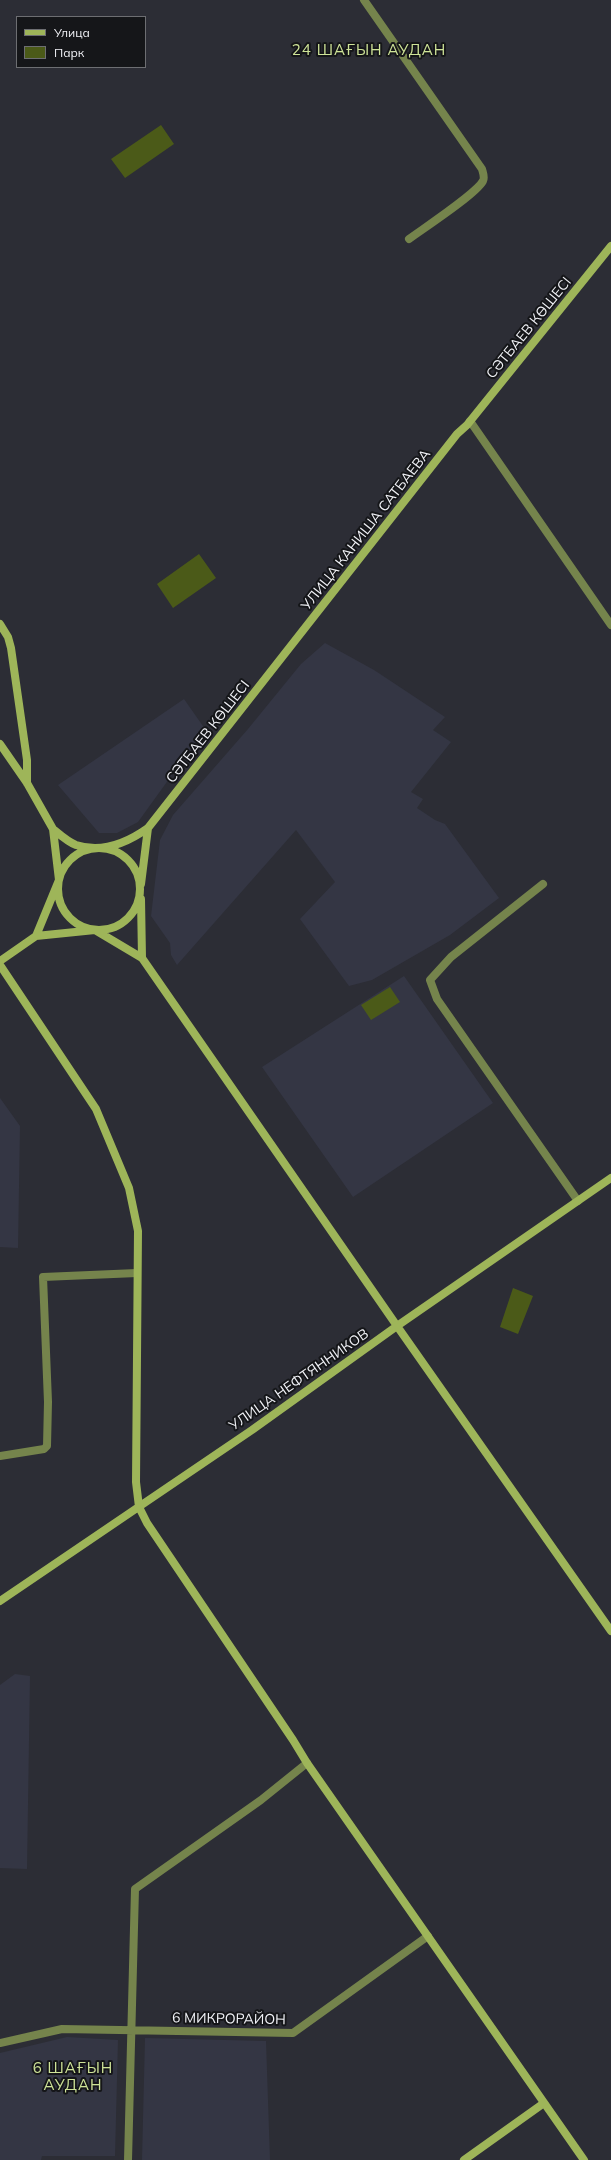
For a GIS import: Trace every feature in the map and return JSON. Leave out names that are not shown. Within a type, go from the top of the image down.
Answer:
[{"type":"main road","name":"СӘТБАЕВ КӨШЕСІ","points":[[469,423],[611,246]]},
{"type":"main road","name":"УЛИЦА КАНИША САТБАЕВА","points":[[287,652],[457,434],[469,423]]},
{"type":"main road","points":[[0,624],[8,637],[11,648],[26,760],[27,783]]},
{"type":"main road","name":"СӘТБАЕВ КӨШЕСІ","points":[[104,849],[137,836],[148,828],[287,652]]},
{"type":"main road","points":[[0,744],[27,783],[53,829],[60,901],[70,918],[82,926],[95,930],[142,958],[396,1326],[611,1631]]},
{"type":"main road","points":[[0,961],[36,936],[108,929],[121,924],[134,910],[140,890],[148,828]]},
{"type":"main road","points":[[53,829],[75,845],[116,852],[126,858],[134,867],[139,878],[142,958]]},
{"type":"main road","points":[[36,936],[63,869],[71,860],[81,853],[92,849],[104,849]]},
{"type":"main road","points":[[0,965],[96,1109],[128,1188],[138,1231],[136,1482],[139,1507],[147,1524],[307,1763],[584,2160]]},
{"type":"main road","name":"УЛИЦА НЕФТЯННИКОВ","points":[[0,1601],[139,1507],[396,1326],[611,1178]]},
{"type":"main road","points":[[464,2160],[544,2103]]},
{"type":"street","points":[[364,0],[482,169],[484,176],[482,182],[468,195],[409,239]]},
{"type":"street","points":[[469,423],[546,530],[611,625]]},
{"type":"street","points":[[543,884],[451,957],[430,980],[437,999],[578,1201]]},
{"type":"street","points":[[0,1456],[44,1449],[47,1446],[48,1402],[43,1277],[137,1273]]},
{"type":"street","points":[[128,2160],[135,1889],[261,1800],[307,1763]]},
{"type":"street","name":"6 МИКРОРАЙОН","points":[[0,2043],[62,2029],[293,2033],[428,1936]]},
{"type":"shaded area","points":[[325,643],[374,670],[445,717],[433,730],[451,742],[411,792],[423,799],[417,808],[435,820],[445,824],[499,898],[450,935],[372,980],[349,986],[300,919],[335,882],[296,830],[177,965],[171,955],[170,943],[151,916],[160,840],[173,815],[248,729],[301,664]]},
{"type":"shaded area","points":[[184,699],[205,729],[138,822],[117,833],[99,833],[58,785]]},
{"type":"shaded area","points":[[404,976],[493,1103],[353,1197],[262,1067]]},
{"type":"shaded area","points":[[0,1098],[20,1126],[18,1248],[0,1247]]},
{"type":"shaded area","points":[[15,1674],[30,1676],[27,1869],[0,1868],[0,1685]]},
{"type":"shaded area","points":[[67,2037],[118,2040],[115,2156],[42,2156],[41,2160],[0,2160],[0,2053]]},
{"type":"shaded area","points":[[145,2038],[266,2041],[270,2160],[142,2160]]},
{"type":"green space","points":[[161,125],[174,144],[125,178],[111,159]]},
{"type":"green space","points":[[199,554],[216,578],[173,608],[157,584]]},
{"type":"green space","points":[[390,987],[400,1002],[371,1020],[361,1005]]},
{"type":"green space","points":[[513,1288],[533,1296],[518,1334],[500,1327]]},
{"type":"district","name":"24 ШАҒЫН АУДАН","points":[[369,50]]},
{"type":"district","name":"6 ШАҒЫН АУДАН","points":[[73,2076]]}]
